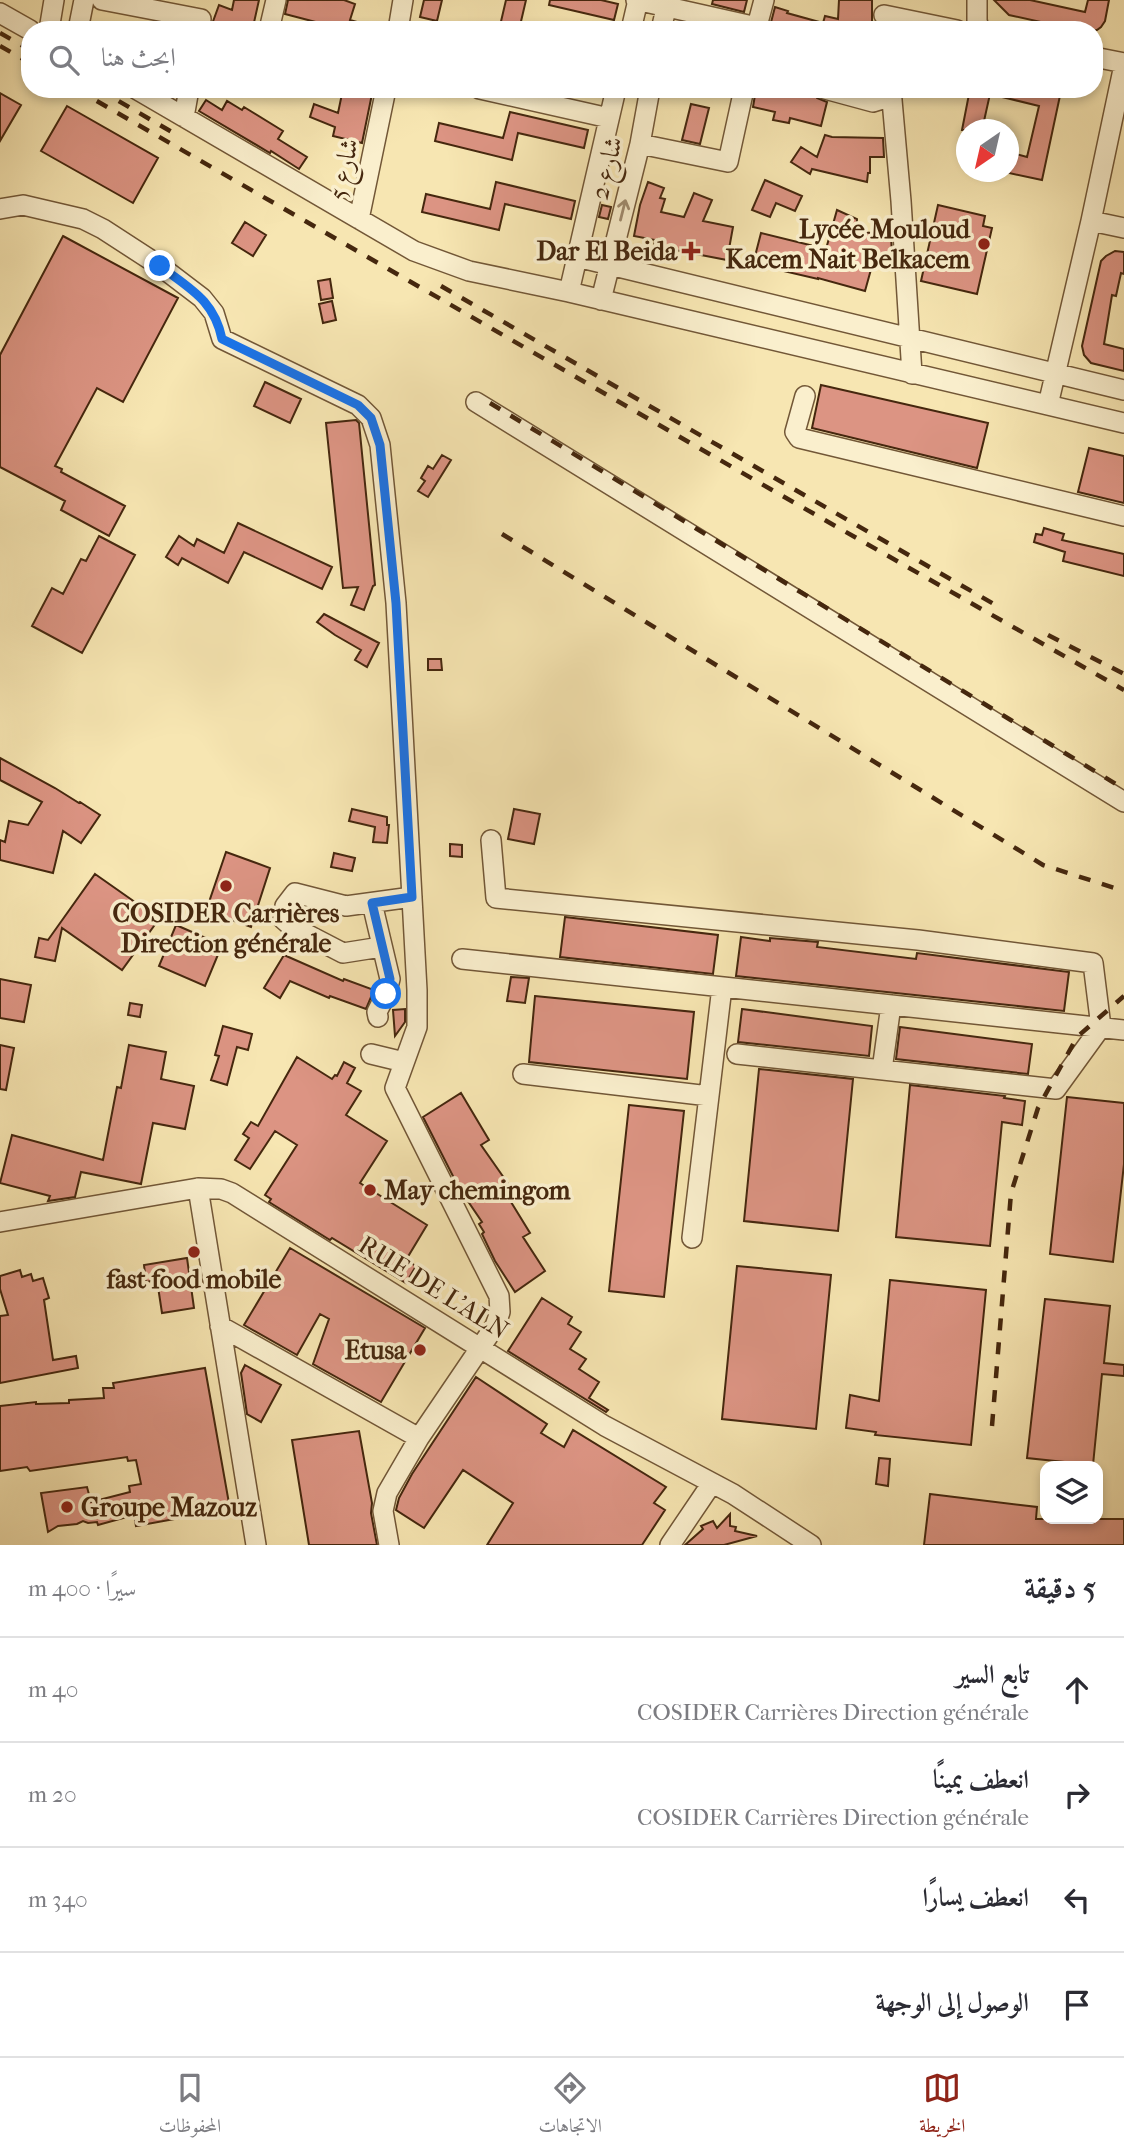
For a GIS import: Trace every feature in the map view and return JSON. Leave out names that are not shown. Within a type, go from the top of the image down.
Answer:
[{"type":"street","points":[[50,21],[54,0]]},
{"type":"street","points":[[80,21],[83,0]]},
{"type":"street","points":[[102,0],[202,16]]},
{"type":"street","points":[[271,21],[276,0]]},
{"type":"street","points":[[399,21],[403,0]]},
{"type":"street","points":[[633,21],[638,0],[667,3],[731,21]]},
{"type":"street","points":[[758,21],[764,0]]},
{"type":"street","points":[[977,0],[978,21]]},
{"type":"street","points":[[664,21],[667,3]]},
{"type":"street","points":[[0,12],[21,25]]},
{"type":"street","points":[[884,15],[913,21]]},
{"type":"street","points":[[1048,405],[1123,72],[1103,62]]},
{"type":"street","points":[[151,98],[414,251],[469,271],[569,292],[1124,424]]},
{"type":"street","points":[[184,117],[187,98]]},
{"type":"street","name":"شارع 5","points":[[359,219],[384,98]]},
{"type":"street","points":[[520,98],[609,118]]},
{"type":"street","name":"شارع 2","points":[[569,292],[614,98]]},
{"type":"street","name":"شارع 2","points":[[600,300],[640,144],[648,98]]},
{"type":"street","points":[[640,144],[727,162],[742,98]]},
{"type":"street","points":[[858,98],[873,102],[881,98]]},
{"type":"street","points":[[891,98],[912,374]]},
{"type":"street","points":[[0,209],[23,205],[83,219],[103,229],[160,266],[202,298],[214,313],[222,339],[358,405],[371,418],[380,445],[396,603],[417,1027],[395,1088],[499,1296],[500,1312],[495,1326],[419,1438],[387,1493],[383,1511],[389,1545]]},
{"type":"street","points":[[1091,221],[1124,229]]},
{"type":"street","points":[[577,257],[1124,390]]},
{"type":"street","points":[[805,396],[795,432],[799,438],[1124,516]]},
{"type":"street","points":[[476,402],[1124,802]]},
{"type":"street","points":[[491,840],[496,898],[918,940],[1093,963],[1101,1027],[1056,1088],[737,1054]]},
{"type":"street","points":[[381,947],[344,953],[282,919],[285,906],[295,893],[346,906],[412,897]]},
{"type":"street","points":[[372,903],[390,979],[377,1012],[378,1017]]},
{"type":"street","points":[[462,959],[1124,1030]]},
{"type":"street","points":[[692,1238],[722,987]]},
{"type":"street","points":[[882,1070],[891,1005]]},
{"type":"street","points":[[371,1054],[404,1062]]},
{"type":"street","points":[[523,1074],[709,1096]]},
{"type":"street","points":[[198,1188],[256,1545]]},
{"type":"street","name":"RUE DE L'ALN","points":[[0,1222],[198,1188],[221,1189],[243,1198],[613,1432],[742,1499],[790,1538],[811,1545]]},
{"type":"street","points":[[220,1326],[419,1438]]},
{"type":"street","points":[[670,1545],[712,1483]]},
{"type":"building","points":[[234,0],[259,0],[254,21],[213,21],[219,5],[232,10]]},
{"type":"building","points":[[288,0],[344,0],[355,4],[350,20],[354,21],[312,21],[285,14]]},
{"type":"building","points":[[424,0],[442,0],[437,21],[420,17]]},
{"type":"building","points":[[506,0],[526,0],[521,21],[501,21]]},
{"type":"building","points":[[550,0],[601,0],[618,4],[614,20],[549,5]]},
{"type":"building","points":[[713,0],[747,0],[744,12],[712,4]]},
{"type":"building","points":[[839,0],[872,0],[872,21],[824,21],[825,16],[838,19]]},
{"type":"building","points":[[994,0],[1030,0],[1085,12],[1088,0],[1109,0],[1103,24],[1103,21],[1036,21],[1009,15]]},
{"type":"building","points":[[775,7],[788,11],[787,13],[816,21],[771,21]]},
{"type":"building","points":[[0,93],[21,105],[0,141]]},
{"type":"building","points":[[341,98],[371,98],[362,143],[333,136],[335,127],[310,117],[314,104],[338,113]]},
{"type":"building","points":[[754,98],[817,98],[827,102],[821,126],[790,118],[789,123],[773,120],[775,112],[753,107]]},
{"type":"building","points":[[968,98],[989,98],[984,119],[964,119]]},
{"type":"building","points":[[1006,98],[1060,98],[1042,180],[1019,175],[1019,155],[1027,157],[1039,106]]},
{"type":"building","points":[[206,100],[222,110],[227,101],[242,110],[244,107],[283,131],[278,139],[307,157],[299,169],[271,151],[270,153],[199,111]]},
{"type":"building","points":[[691,104],[709,108],[700,144],[682,140]]},
{"type":"building","points":[[67,106],[158,158],[133,203],[41,151]]},
{"type":"building","points":[[510,112],[588,130],[584,148],[518,133],[512,160],[435,141],[439,123],[503,138]]},
{"type":"building","points":[[825,135],[883,138],[884,157],[870,157],[867,182],[812,169],[810,174],[791,162],[801,147],[817,157]]},
{"type":"building","points":[[765,180],[802,196],[795,211],[776,203],[770,217],[752,210]]},
{"type":"building","points":[[496,182],[575,201],[571,219],[505,204],[499,230],[422,212],[426,194],[490,209]]},
{"type":"building","points":[[648,182],[664,188],[660,198],[665,199],[661,212],[684,217],[694,193],[712,200],[703,221],[733,227],[727,260],[654,246],[655,240],[634,236]]},
{"type":"building","points":[[602,205],[611,207],[608,219],[599,217]]},
{"type":"building","points":[[938,205],[985,216],[983,226],[992,228],[977,294],[921,281]]},
{"type":"building","points":[[837,210],[857,219],[856,232],[891,234],[892,256],[875,255],[865,291],[753,264],[761,233],[826,249]]},
{"type":"building","points":[[245,222],[266,235],[253,256],[232,243]]},
{"type":"building","points":[[63,236],[178,298],[123,402],[97,388],[55,466],[62,469],[61,472],[125,506],[109,536],[61,510],[65,501],[0,467],[0,355]]},
{"type":"building","points":[[1115,251],[1124,252],[1124,274],[1121,273],[1116,296],[1112,295],[1104,344],[1124,349],[1124,371],[1091,363],[1084,355],[1082,346],[1101,261]]},
{"type":"building","points":[[330,279],[333,298],[321,300],[318,281]]},
{"type":"building","points":[[332,301],[336,320],[323,323],[319,304]]},
{"type":"building","points":[[265,382],[301,399],[290,423],[254,406]]},
{"type":"building","points":[[821,385],[988,423],[977,468],[812,428]]},
{"type":"building","points":[[356,420],[359,423],[375,585],[364,610],[351,605],[358,587],[343,588],[326,423]]},
{"type":"building","points":[[1089,448],[1124,456],[1124,503],[1078,492]]},
{"type":"building","points":[[442,455],[451,460],[428,497],[418,491],[425,481],[421,478],[428,466],[433,469]]},
{"type":"building","points":[[238,523],[332,567],[322,589],[244,552],[228,583],[182,558],[178,565],[166,557],[179,536],[194,546],[197,539],[224,553]]},
{"type":"building","points":[[1044,528],[1064,534],[1062,540],[1124,554],[1124,576],[1063,561],[1065,552],[1034,542],[1036,534],[1042,535]]},
{"type":"building","points":[[99,536],[135,555],[82,653],[32,626],[52,588],[63,594],[81,559],[86,561]]},
{"type":"building","points":[[324,614],[379,643],[367,667],[355,660],[361,650],[317,622]]},
{"type":"building","points":[[428,659],[441,659],[442,670],[428,670]]},
{"type":"building","points":[[0,758],[100,815],[81,843],[63,831],[53,873],[0,860],[0,840],[5,842],[9,821],[28,825],[42,802],[0,780]]},
{"type":"building","points":[[352,809],[387,817],[387,843],[373,842],[375,827],[349,821]]},
{"type":"building","points":[[514,809],[540,814],[534,844],[508,839]]},
{"type":"building","points":[[450,844],[462,845],[462,857],[450,856]]},
{"type":"building","name":"COSIDER Carrières Direction générale","points":[[226,852],[270,868],[251,927],[206,911]]},
{"type":"building","points":[[334,853],[355,858],[352,871],[331,867]]},
{"type":"building","points":[[95,874],[159,919],[122,970],[62,928],[55,961],[35,957],[39,938],[48,940]]},
{"type":"building","points":[[565,917],[718,935],[713,974],[560,957]]},
{"type":"building","points":[[176,925],[222,945],[205,986],[159,966]]},
{"type":"building","points":[[741,937],[770,941],[770,938],[818,942],[817,947],[916,959],[917,953],[1069,972],[1064,1011],[736,976]]},
{"type":"building","points":[[284,955],[343,981],[344,979],[374,990],[366,1009],[330,996],[329,998],[290,981],[280,998],[264,988]]},
{"type":"building","points":[[511,977],[529,978],[525,1003],[507,1001]]},
{"type":"building","points":[[0,979],[31,985],[24,1022],[0,1018]]},
{"type":"building","points":[[535,996],[694,1012],[687,1079],[529,1062]]},
{"type":"building","points":[[130,1003],[142,1005],[140,1017],[128,1015]]},
{"type":"building","points":[[405,1009],[405,1022],[395,1036],[393,1010]]},
{"type":"building","points":[[742,1009],[872,1026],[869,1056],[738,1042]]},
{"type":"building","points":[[223,1026],[252,1034],[248,1050],[237,1047],[227,1085],[211,1080],[219,1056],[215,1055]]},
{"type":"building","points":[[900,1027],[1032,1044],[1028,1074],[896,1059]]},
{"type":"building","points":[[0,1045],[14,1048],[6,1090],[0,1089]]},
{"type":"building","points":[[129,1045],[166,1052],[161,1079],[194,1086],[185,1129],[153,1123],[141,1184],[81,1172],[75,1197],[48,1201],[50,1196],[0,1183],[12,1135],[103,1160],[117,1087],[121,1088]]},
{"type":"building","points":[[297,1057],[332,1079],[337,1076],[344,1062],[355,1068],[347,1083],[361,1091],[346,1115],[387,1141],[360,1183],[427,1225],[406,1260],[416,1266],[406,1283],[269,1202],[271,1199],[265,1195],[297,1145],[275,1131],[250,1169],[235,1160],[249,1138],[243,1134],[251,1122],[258,1126]]},
{"type":"building","points":[[759,1069],[853,1079],[838,1231],[744,1221]]},
{"type":"building","points":[[910,1085],[1005,1096],[1004,1098],[1025,1101],[1022,1125],[1002,1122],[990,1246],[896,1237]]},
{"type":"building","points":[[461,1093],[489,1140],[481,1145],[509,1185],[503,1189],[530,1233],[523,1237],[545,1271],[515,1292],[482,1234],[484,1232],[479,1224],[482,1222],[459,1188],[423,1117]]},
{"type":"building","points":[[1067,1097],[1124,1103],[1124,1164],[1113,1262],[1050,1254]]},
{"type":"building","points":[[629,1105],[684,1111],[664,1297],[609,1291]]},
{"type":"building","points":[[290,1248],[425,1328],[381,1402],[313,1364],[329,1319],[320,1314],[297,1355],[244,1325]]},
{"type":"building","points":[[187,1258],[194,1308],[162,1313],[157,1280],[146,1282],[144,1265]]},
{"type":"building","points":[[737,1266],[831,1275],[816,1429],[722,1419]]},
{"type":"building","points":[[20,1270],[22,1277],[31,1274],[33,1281],[43,1278],[49,1298],[44,1300],[53,1360],[76,1356],[78,1368],[0,1383],[0,1316],[8,1315],[0,1289],[0,1276]]},
{"type":"building","points":[[890,1280],[986,1290],[971,1445],[875,1435],[876,1432],[846,1428],[850,1395],[879,1401]]},
{"type":"building","points":[[542,1298],[572,1317],[568,1324],[581,1332],[570,1349],[586,1359],[579,1369],[599,1382],[589,1398],[608,1410],[606,1412],[508,1351]]},
{"type":"building","points":[[1045,1299],[1110,1306],[1104,1363],[1124,1365],[1124,1376],[1102,1374],[1093,1461],[1027,1458]]},
{"type":"building","points":[[245,1365],[281,1385],[261,1422],[247,1414],[241,1373]]},
{"type":"building","points":[[205,1368],[230,1509],[136,1526],[134,1515],[98,1525],[97,1522],[83,1521],[58,1526],[48,1532],[41,1493],[87,1487],[91,1502],[130,1492],[129,1486],[141,1484],[136,1460],[128,1461],[127,1457],[30,1471],[27,1467],[0,1471],[0,1406],[36,1402],[69,1403],[69,1400],[104,1398],[103,1388],[114,1388],[113,1383]]},
{"type":"building","points":[[476,1377],[547,1424],[541,1433],[564,1447],[573,1430],[666,1487],[654,1503],[665,1510],[642,1545],[487,1545],[513,1503],[463,1470],[424,1528],[396,1510],[399,1498],[412,1474]]},
{"type":"building","points":[[359,1431],[377,1545],[309,1545],[292,1440]]},
{"type":"building","points":[[879,1458],[890,1459],[888,1486],[876,1484]]},
{"type":"building","points":[[930,1494],[1037,1507],[1036,1519],[1040,1519],[1040,1524],[1103,1524],[1103,1519],[1124,1519],[1124,1545],[924,1545]]},
{"type":"building","points":[[730,1514],[730,1526],[736,1527],[735,1531],[757,1536],[724,1545],[685,1545],[703,1529],[701,1526],[713,1521],[717,1528]]},
{"type":"railway","points":[[0,33],[21,45]]},
{"type":"railway","points":[[0,46],[21,58]]},
{"type":"railway","points":[[92,98],[1124,690]]},
{"type":"railway","points":[[113,98],[177,135]]},
{"type":"railway","points":[[441,286],[999,607]]},
{"type":"railway","points":[[490,403],[1124,789]]},
{"type":"railway","points":[[502,534],[1043,865],[1124,891]]},
{"type":"railway","points":[[1048,635],[1124,674]]},
{"type":"railway","points":[[992,1426],[1011,1193],[1038,1108],[1077,1037],[1124,996]]},
{"type":"place","name":"Lycée Mouloud Kacem Nait Belkacem","points":[[984,244]]},
{"type":"place","name":"Dar El Beida","points":[[691,251]]},
{"type":"place","name":"COSIDER Carrières Direction générale","points":[[226,886]]},
{"type":"place","name":"May chemingom","points":[[370,1190]]},
{"type":"place","name":"fast food mobile","points":[[194,1252]]},
{"type":"place","name":"Etusa","points":[[420,1350]]},
{"type":"place","name":"Groupe Mazouz","points":[[67,1507]]},
{"type":"route","points":[[160,266],[202,298],[214,313],[222,339],[358,405],[371,418],[380,445],[396,603],[412,897],[372,903],[390,979],[386,994]]}]
